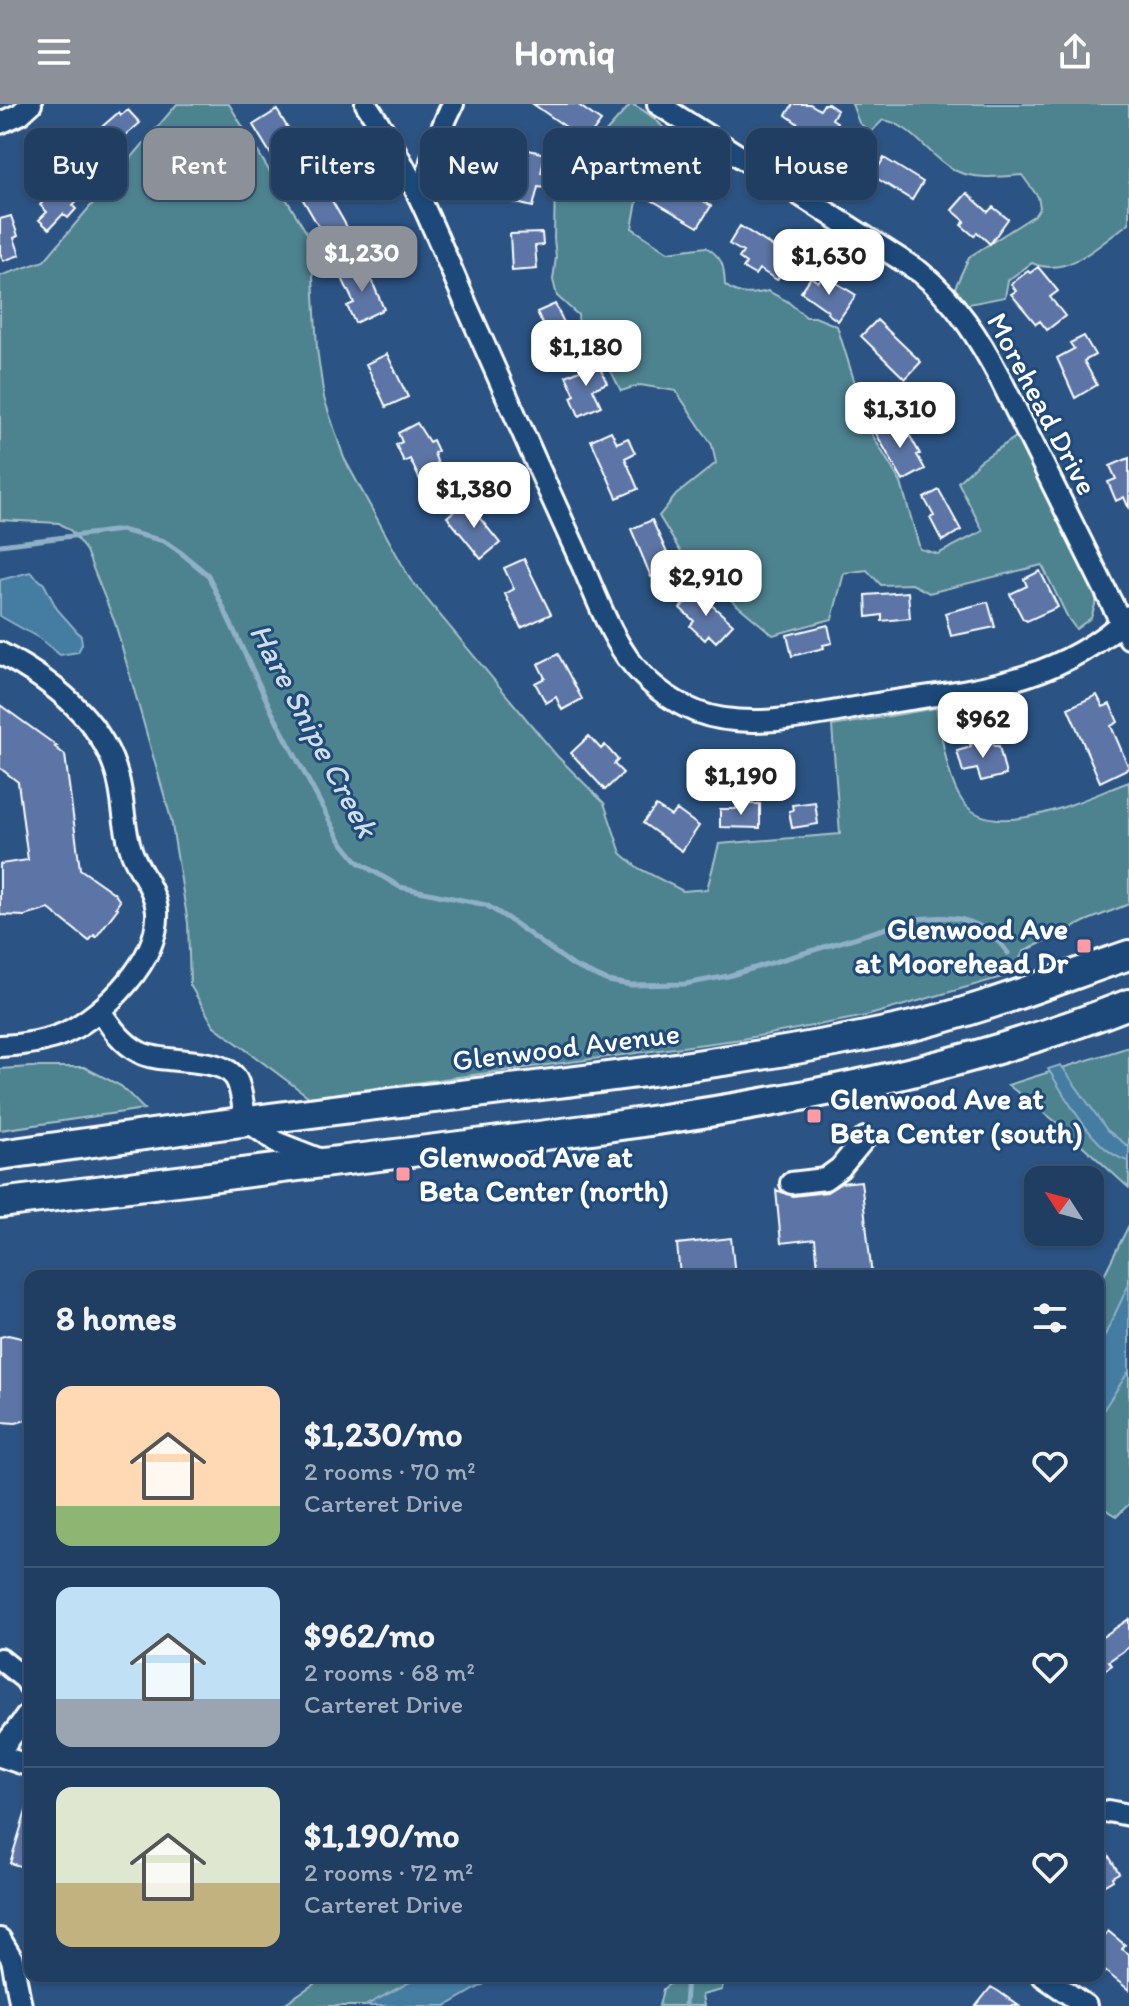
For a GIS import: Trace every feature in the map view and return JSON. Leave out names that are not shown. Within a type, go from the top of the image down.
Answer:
[{"type":"highway","name":"Glenwood Avenue","points":[[0,1155],[246,1120],[654,1071],[901,1029],[1129,955]]},
{"type":"highway","points":[[0,1203],[631,1125],[846,1088],[945,1065],[1082,1023],[1129,1004]]},
{"type":"street","points":[[0,123],[20,114],[31,104]]},
{"type":"street","points":[[366,104],[422,202],[538,469],[624,653],[662,695],[696,711],[737,722],[948,694],[1025,678],[1126,626]]},
{"type":"street","points":[[422,202],[428,170],[453,104]]},
{"type":"street","name":"Morehead Drive","points":[[658,104],[920,272],[955,307],[975,333],[996,370],[1126,626]]},
{"type":"street","points":[[0,653],[45,681],[89,719],[100,735],[119,779],[131,852],[153,895],[157,911],[151,943],[125,985],[100,1011],[64,1033],[37,1042],[0,1046]]},
{"type":"street","points":[[100,1011],[116,1033],[141,1053],[170,1060],[214,1064],[226,1070],[238,1081],[246,1120],[278,1143],[326,1162]]},
{"type":"street","points":[[791,1183],[825,1179],[840,1168],[865,1138]]},
{"type":"street","points":[[0,1659],[24,1681]]},
{"type":"street","points":[[24,1720],[0,1753],[24,1763]]},
{"type":"street","points":[[1104,1812],[1129,1815]]},
{"type":"street","points":[[0,1939],[12,1959],[21,2006]]},
{"type":"street","points":[[1052,1982],[1086,2006]]},
{"type":"green space","points":[[177,104],[229,104],[243,128],[157,128]]},
{"type":"green space","points":[[631,104],[663,128],[609,128]]},
{"type":"green space","points":[[852,104],[1129,104],[1129,223],[1071,263],[1045,267],[1032,263],[1008,280],[1005,297],[964,305],[953,292],[969,257],[1035,215],[1040,207],[1038,197],[1022,175],[979,177],[962,173],[945,164],[911,134],[893,123],[883,120],[875,128],[866,128],[859,123]]},
{"type":"green space","points":[[143,144],[143,200],[255,200],[255,147],[271,174],[271,200],[287,200],[311,240],[317,349],[324,398],[344,458],[410,579],[557,756],[604,803],[621,853],[638,868],[683,891],[707,889],[719,844],[840,834],[832,726],[936,708],[957,793],[978,814],[997,819],[1043,813],[1129,782],[1129,904],[1023,952],[1013,974],[866,1016],[742,1039],[309,1097],[214,1026],[190,985],[188,923],[171,819],[115,623],[86,551],[71,531],[59,523],[0,520],[0,276],[44,261],[96,200],[127,200],[127,163]]},
{"type":"green space","points":[[555,200],[637,200],[632,228],[668,252],[706,247],[719,259],[725,285],[730,289],[745,294],[768,291],[787,301],[806,317],[815,317],[837,326],[870,431],[901,483],[920,549],[938,554],[983,531],[958,482],[980,461],[1019,435],[1099,592],[1091,618],[1076,629],[1042,565],[929,593],[912,584],[881,585],[867,570],[844,573],[832,619],[773,635],[688,564],[659,516],[676,495],[716,463],[712,445],[676,391],[640,385],[621,391],[604,357],[581,361],[578,315],[557,296],[553,280],[556,257]]},
{"type":"green space","points":[[1129,1047],[1129,1188],[1060,1125],[1008,1085]]},
{"type":"green space","points":[[84,1067],[121,1086],[144,1109],[0,1130],[0,1069]]},
{"type":"green space","points":[[1129,1225],[1129,1504],[1117,1516],[1104,1508],[1104,1275]]},
{"type":"green space","points":[[317,1982],[430,1982],[390,2006],[281,2006]]},
{"type":"green space","points":[[672,1982],[723,1982],[722,1990],[702,1995],[704,2006],[659,2006],[663,1989]]},
{"type":"water","points":[[30,572],[44,584],[57,609],[81,636],[82,644],[78,652],[60,655],[39,638],[0,616],[0,580]]},
{"type":"water","points":[[1061,1065],[1107,1130],[1129,1147],[1129,1161],[1105,1148],[1073,1109],[1048,1069]]},
{"type":"water","points":[[1129,1284],[1129,1371],[1104,1409],[1104,1337]]},
{"type":"water","points":[[410,1982],[488,1982],[446,2006],[365,2006]]},
{"type":"building","points":[[533,104],[577,104],[601,121],[596,128],[567,128]]},
{"type":"building","points":[[793,104],[810,104],[820,110],[828,104],[837,110],[832,119],[837,122],[833,128],[804,128],[786,115]]},
{"type":"building","points":[[128,110],[140,123],[127,134],[127,128],[100,128],[119,112],[121,115]]},
{"type":"building","points":[[277,110],[288,128],[271,128],[271,155],[253,125]]},
{"type":"building","points":[[527,150],[543,154],[543,188],[538,187],[533,207],[508,201],[527,200]]},
{"type":"building","points":[[884,158],[923,182],[912,200],[877,178],[877,169]]},
{"type":"building","points":[[967,193],[988,212],[993,207],[1008,219],[990,244],[977,232],[974,236],[961,225],[965,221],[952,210]]},
{"type":"building","points":[[44,200],[78,200],[73,206],[76,209],[68,218],[63,214],[49,229],[39,220],[47,212],[40,205]]},
{"type":"building","points":[[303,200],[332,200],[351,234],[330,246]]},
{"type":"building","points":[[651,200],[702,200],[711,206],[698,227]]},
{"type":"building","points":[[11,216],[20,255],[3,261],[0,219]]},
{"type":"building","points":[[740,226],[791,258],[777,280],[759,269],[755,275],[743,268],[746,263],[739,258],[743,252],[729,244]]},
{"type":"building","points":[[542,233],[543,245],[535,246],[537,269],[512,271],[510,234]]},
{"type":"building","points":[[365,265],[384,309],[355,323],[347,306],[354,303],[341,276]]},
{"type":"building","points":[[1038,267],[1058,291],[1050,297],[1065,316],[1047,330],[1040,321],[1036,324],[1011,294],[1016,291],[1011,284]]},
{"type":"building","points":[[811,277],[818,282],[821,278],[832,286],[835,282],[856,295],[838,321],[801,292]]},
{"type":"building","points":[[555,304],[569,333],[551,342],[537,312]]},
{"type":"building","points":[[877,320],[921,362],[905,379],[861,336]]},
{"type":"building","points":[[1084,336],[1095,355],[1084,361],[1097,385],[1075,398],[1057,358],[1074,349],[1070,343]]},
{"type":"building","points":[[387,354],[408,397],[386,407],[366,364]]},
{"type":"building","points":[[597,362],[607,383],[593,389],[601,406],[579,416],[571,397],[575,395],[566,376]]},
{"type":"building","points":[[894,419],[906,439],[910,436],[925,469],[903,481],[874,430]]},
{"type":"building","points":[[417,423],[429,442],[433,440],[441,473],[421,482],[410,459],[404,462],[396,445],[402,442],[398,433]]},
{"type":"building","points":[[611,431],[617,443],[628,438],[635,453],[625,458],[638,489],[617,498],[591,440]]},
{"type":"building","points":[[1129,458],[1129,509],[1124,497],[1116,501],[1108,482],[1116,479],[1110,466]]},
{"type":"building","points":[[939,490],[961,530],[942,541],[924,498]]},
{"type":"building","points":[[466,501],[500,543],[481,559],[447,517]]},
{"type":"building","points":[[652,520],[673,566],[651,577],[631,529]]},
{"type":"building","points":[[524,559],[551,614],[521,628],[505,594],[514,589],[504,568]]},
{"type":"building","points":[[1040,571],[1058,607],[1027,621],[1010,594],[1027,586],[1024,579]]},
{"type":"building","points":[[696,591],[733,624],[716,642],[709,635],[705,640],[690,626],[694,621],[680,608]]},
{"type":"building","points":[[908,592],[910,618],[882,621],[882,615],[867,617],[866,595]]},
{"type":"building","points":[[988,602],[995,627],[951,636],[945,613]]},
{"type":"building","points":[[828,625],[832,643],[792,656],[787,635]]},
{"type":"building","points":[[558,654],[582,699],[562,710],[556,697],[546,703],[535,683],[545,678],[538,664]]},
{"type":"building","points":[[1097,695],[1103,707],[1110,704],[1118,722],[1111,726],[1129,768],[1100,782],[1068,708]]},
{"type":"building","points":[[0,705],[65,755],[80,869],[114,893],[120,901],[96,937],[94,935],[89,941],[49,909],[25,916],[0,915],[0,864],[28,860],[18,782],[0,768]]},
{"type":"building","points":[[589,736],[601,749],[605,745],[618,760],[614,764],[623,773],[605,790],[571,753]]},
{"type":"building","points":[[991,739],[994,746],[999,746],[1006,775],[981,781],[977,769],[963,772],[957,751]]},
{"type":"building","points":[[815,802],[818,824],[792,828],[789,811],[793,810],[792,805]]},
{"type":"building","points":[[737,804],[760,804],[760,828],[720,827],[720,809],[736,809]]},
{"type":"building","points":[[656,806],[671,816],[677,810],[699,826],[682,851],[643,823]]},
{"type":"building","points":[[861,1181],[871,1270],[818,1270],[815,1239],[781,1243],[776,1190],[793,1196],[827,1192],[841,1183]]},
{"type":"building","points":[[731,1238],[734,1270],[679,1270],[677,1244]]},
{"type":"building","points":[[8,1335],[24,1339],[24,1421],[16,1423],[0,1422],[0,1337]]},
{"type":"building","points":[[1129,1619],[1129,1647],[1109,1661],[1112,1665],[1104,1671],[1104,1636]]},
{"type":"building","points":[[24,1818],[24,1867],[10,1863]]},
{"type":"building","points":[[1107,1853],[1119,1873],[1104,1885],[1104,1855]]},
{"type":"building","points":[[1108,1931],[1125,1945],[1122,1949],[1129,1954],[1129,1990],[1104,1972],[1104,1936]]},
{"type":"building","points":[[991,1987],[998,1991],[1019,2006],[976,2006]]},
{"type":"waterway","name":"Hare Snipe Creek","points":[[0,545],[121,530],[164,541],[180,552],[208,575],[273,714],[340,840],[358,862],[400,887],[486,905],[574,966],[608,981],[631,985],[685,984],[728,976],[917,919],[945,917],[979,926],[1008,953]]},
{"type":"waterway","points":[[685,2006],[687,1982]]},
{"type":"place","name":"Glenwood Ave at Moorehead Dr","points":[[1084,946]]},
{"type":"place","name":"Glenwood Ave at Beta Center (south)","points":[[814,1116]]},
{"type":"place","name":"Glenwood Ave at Beta Center (north)","points":[[403,1174]]}]
